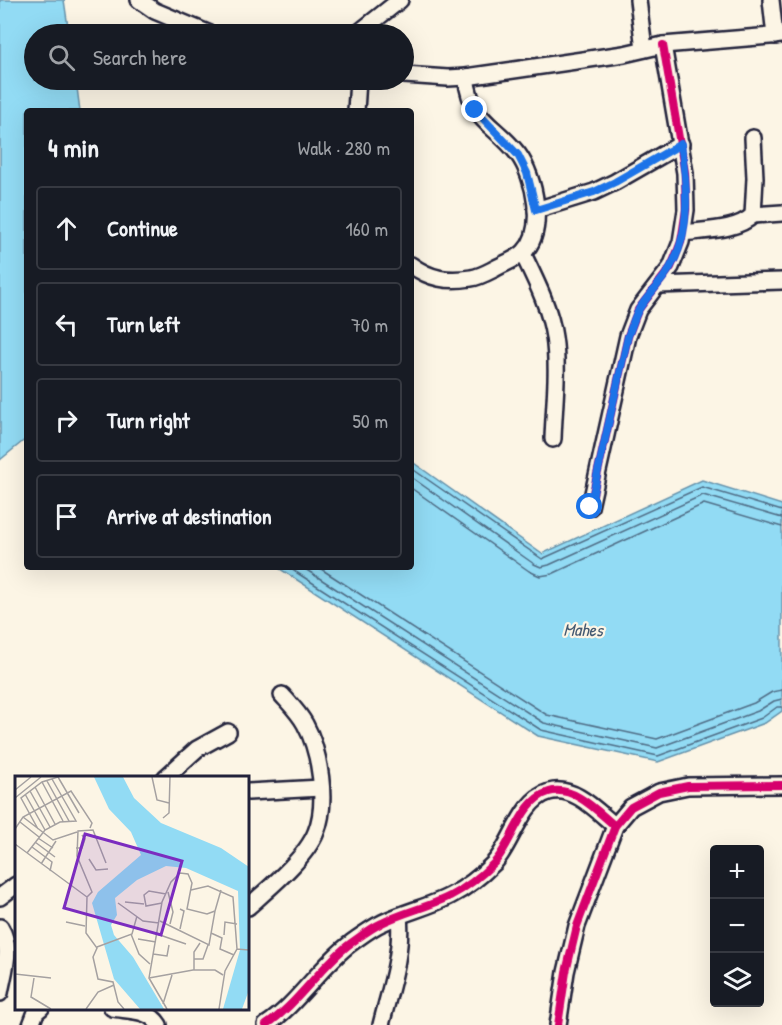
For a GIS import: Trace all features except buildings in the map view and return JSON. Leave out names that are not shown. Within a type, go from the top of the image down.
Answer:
[{"type":"street","points":[[139,0],[157,5],[192,24]]},
{"type":"street","points":[[370,24],[400,0]]},
{"type":"street","points":[[638,0],[644,49]]},
{"type":"street","points":[[414,76],[466,77],[624,54],[663,45],[778,36],[771,0]]},
{"type":"street","points":[[590,507],[628,336],[638,310],[671,267],[681,242],[687,210],[681,144],[663,45]]},
{"type":"street","points":[[414,267],[437,279],[477,278],[523,254],[532,243],[537,225],[536,210],[527,173],[518,155],[475,110],[468,95],[466,77]]},
{"type":"street","points":[[356,108],[357,90]]},
{"type":"street","points":[[753,138],[755,178],[753,215]]},
{"type":"street","points":[[536,210],[594,192],[681,144]]},
{"type":"street","points":[[683,233],[738,224],[753,215],[782,213]]},
{"type":"street","points":[[523,254],[546,309],[554,335],[556,359],[554,439]]},
{"type":"street","points":[[658,285],[782,281]]},
{"type":"street","points":[[249,906],[290,868],[316,834],[321,815],[321,788],[314,745],[306,725],[282,695]]},
{"type":"street","points":[[166,776],[197,749],[228,732]]},
{"type":"street","points":[[558,1025],[566,972],[577,926],[615,826],[631,807],[659,792],[688,786],[782,785]]},
{"type":"street","points":[[249,792],[321,788]]},
{"type":"street","points":[[266,1025],[326,964],[350,944],[382,923],[449,897],[473,882],[494,863],[508,845],[526,810],[548,792],[560,791],[575,795],[615,826]]},
{"type":"street","points":[[0,897],[15,886]]},
{"type":"street","points":[[381,1025],[399,953],[401,933],[399,916]]},
{"type":"street","points":[[0,927],[6,936],[8,947],[0,993]]},
{"type":"street","points":[[31,1025],[38,1010]]},
{"type":"street","points":[[126,1010],[146,1013],[154,1017],[159,1025]]},
{"type":"water","points":[[0,0],[64,0],[68,24],[24,24],[24,90],[77,90],[80,108],[24,108],[24,440],[0,460]]},
{"type":"water","name":"Mahes","points":[[414,463],[542,554],[702,480],[782,505],[782,711],[765,723],[658,762],[538,736],[282,570],[414,570]]},
{"type":"cycle path","points":[[590,507],[628,336],[638,310],[671,267],[681,242],[686,210],[685,173],[663,45]]},
{"type":"cycle path","points":[[558,1025],[566,972],[577,926],[615,826],[631,807],[659,792],[688,786],[782,785]]},
{"type":"cycle path","points":[[266,1025],[288,1007],[340,952],[366,932],[390,919],[450,896],[479,877],[494,863],[524,813],[539,797],[549,792],[567,792],[585,801],[615,826]]},
{"type":"route","points":[[475,110],[518,155],[527,173],[536,210],[594,192],[681,144],[687,210],[681,242],[671,267],[638,310],[628,336],[590,507]]}]
